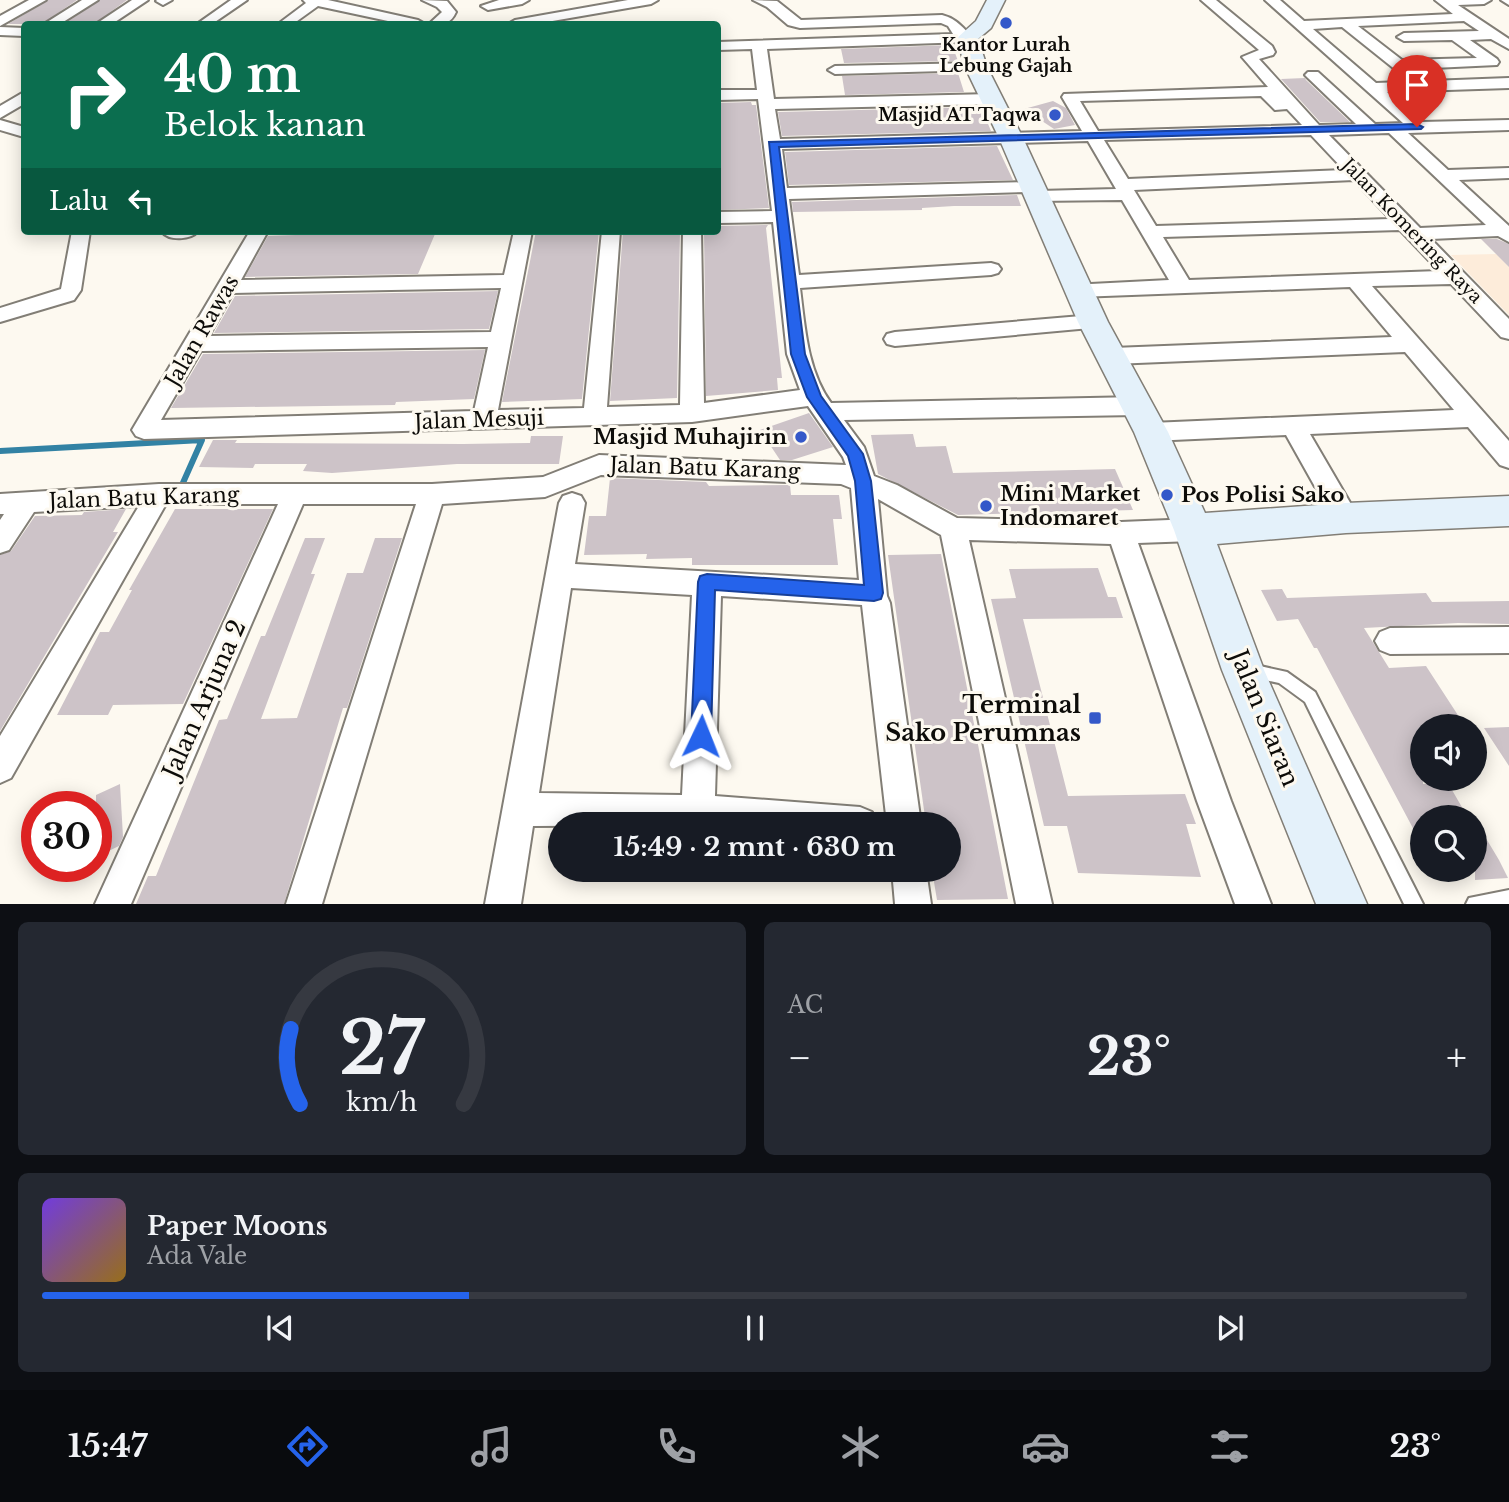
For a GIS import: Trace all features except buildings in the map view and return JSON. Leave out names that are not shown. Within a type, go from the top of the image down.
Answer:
[{"type":"street","points":[[0,22],[39,0]]},
{"type":"street","points":[[56,21],[91,0]]},
{"type":"street","points":[[108,21],[141,0]]},
{"type":"street","points":[[208,21],[240,0]]},
{"type":"street","points":[[289,21],[315,0],[405,21]]},
{"type":"street","points":[[429,0],[442,4],[449,12],[441,21]]},
{"type":"street","points":[[481,2],[522,0]]},
{"type":"street","points":[[532,21],[651,0]]},
{"type":"street","points":[[1208,0],[1236,21],[1345,23],[1472,20]]},
{"type":"street","points":[[1272,0],[1417,127]]},
{"type":"street","points":[[1443,0],[1484,0]]},
{"type":"street","points":[[1443,0],[1472,20],[1496,29],[1509,45]]},
{"type":"street","points":[[772,1],[796,23],[972,24]]},
{"type":"street","name":"Jalan Komering Raya","points":[[1236,21],[1267,49],[1268,52],[1249,57],[1282,101],[1359,176],[1509,332]]},
{"type":"street","points":[[1381,21],[1437,64]]},
{"type":"street","points":[[823,23],[840,86]]},
{"type":"street","points":[[1345,23],[1426,87]]},
{"type":"street","points":[[721,46],[828,40],[972,24]]},
{"type":"street","name":"Jalan Siaran","points":[[972,24],[976,67],[1012,138],[1033,192],[1093,322],[1151,432],[1193,530],[1243,670],[1342,904]]},
{"type":"street","points":[[1404,37],[1455,36],[1496,29]]},
{"type":"street","points":[[0,31],[21,32]]},
{"type":"street","points":[[1455,36],[1509,75]]},
{"type":"street","points":[[561,575],[874,593],[863,481],[855,454],[820,405],[798,354],[759,44]]},
{"type":"street","points":[[1399,65],[1492,62]]},
{"type":"street","points":[[721,94],[766,99],[976,67]]},
{"type":"street","points":[[1313,75],[1370,128]]},
{"type":"street","points":[[1375,88],[1509,83]]},
{"type":"street","points":[[840,86],[992,99]]},
{"type":"street","points":[[1183,287],[1152,232],[1091,136],[1086,119],[1070,97],[1265,91],[1282,101]]},
{"type":"street","points":[[0,113],[21,99]]},
{"type":"street","points":[[0,125],[21,132]]},
{"type":"street","points":[[773,144],[1509,125]]},
{"type":"street","points":[[1392,127],[1486,217],[1507,228]]},
{"type":"street","points":[[0,140],[21,134]]},
{"type":"street","points":[[1443,175],[1509,173]]},
{"type":"street","points":[[779,194],[1125,190],[1359,176]]},
{"type":"street","points":[[721,218],[782,216]]},
{"type":"street","points":[[1152,232],[1507,228]]},
{"type":"street","points":[[0,315],[67,295],[71,290],[80,235]]},
{"type":"street","name":"Jalan Rawas","points":[[144,430],[257,235]]},
{"type":"street","points":[[484,420],[522,235]]},
{"type":"street","points":[[595,416],[611,235]]},
{"type":"street","points":[[692,235],[692,413]]},
{"type":"street","points":[[790,282],[991,269]]},
{"type":"street","points":[[1078,290],[1457,277]]},
{"type":"street","points":[[1354,279],[1509,458]]},
{"type":"street","points":[[227,287],[513,281]]},
{"type":"street","points":[[895,339],[1093,322]]},
{"type":"street","points":[[194,344],[501,339]]},
{"type":"street","points":[[1113,356],[1411,344]]},
{"type":"street","name":"Jalan Mesuji","points":[[144,430],[692,413],[820,405],[1138,406]]},
{"type":"street","points":[[1151,432],[1473,418]]},
{"type":"street","points":[[1293,426],[1346,518]]},
{"type":"street","name":"Jalan Batu Karang","points":[[0,504],[159,494],[432,494],[545,488],[599,465],[819,471],[843,474],[863,481],[953,528],[1121,533],[1193,530]]},
{"type":"street","points":[[0,767],[159,494]]},
{"type":"street","name":"Jalan Arjuna 2","points":[[113,904],[295,494]]},
{"type":"street","points":[[304,904],[432,494]]},
{"type":"street","points":[[0,542],[27,502]]},
{"type":"street","points":[[503,904],[572,503]]},
{"type":"street","points":[[1193,530],[1346,518],[1509,511]]},
{"type":"street","points":[[953,528],[1034,904]]},
{"type":"street","points":[[1121,533],[1253,904]]},
{"type":"street","points":[[520,808],[698,812],[707,582]]},
{"type":"street","points":[[876,603],[902,812]]},
{"type":"street","points":[[1390,641],[1509,639]]},
{"type":"street","points":[[910,882],[913,904]]},
{"type":"lane","points":[[1243,670],[1282,677],[1310,697],[1414,904]]},
{"type":"lane","points":[[1475,904],[1509,899]]},
{"type":"shaded area","points":[[1496,254],[1509,267],[1509,315],[1451,255]]},
{"type":"waterway","points":[[0,451],[202,440],[182,485]]},
{"type":"place","name":"Kantor Lurah Lebung Gajah","points":[[1006,23]]},
{"type":"place","name":"Masjid AT Taqwa","points":[[1055,115]]},
{"type":"place","name":"Masjid Muhajirin","points":[[801,437]]},
{"type":"place","name":"Pos Polisi Sako","points":[[1167,495]]},
{"type":"place","name":"Mini Market Indomaret","points":[[986,506]]},
{"type":"place","name":"Terminal Sako Perumnas","points":[[1095,718]]},
{"type":"route","points":[[701,736],[707,582],[874,593],[863,481],[855,454],[814,397],[806,382],[798,354],[773,144],[1417,127]]}]
